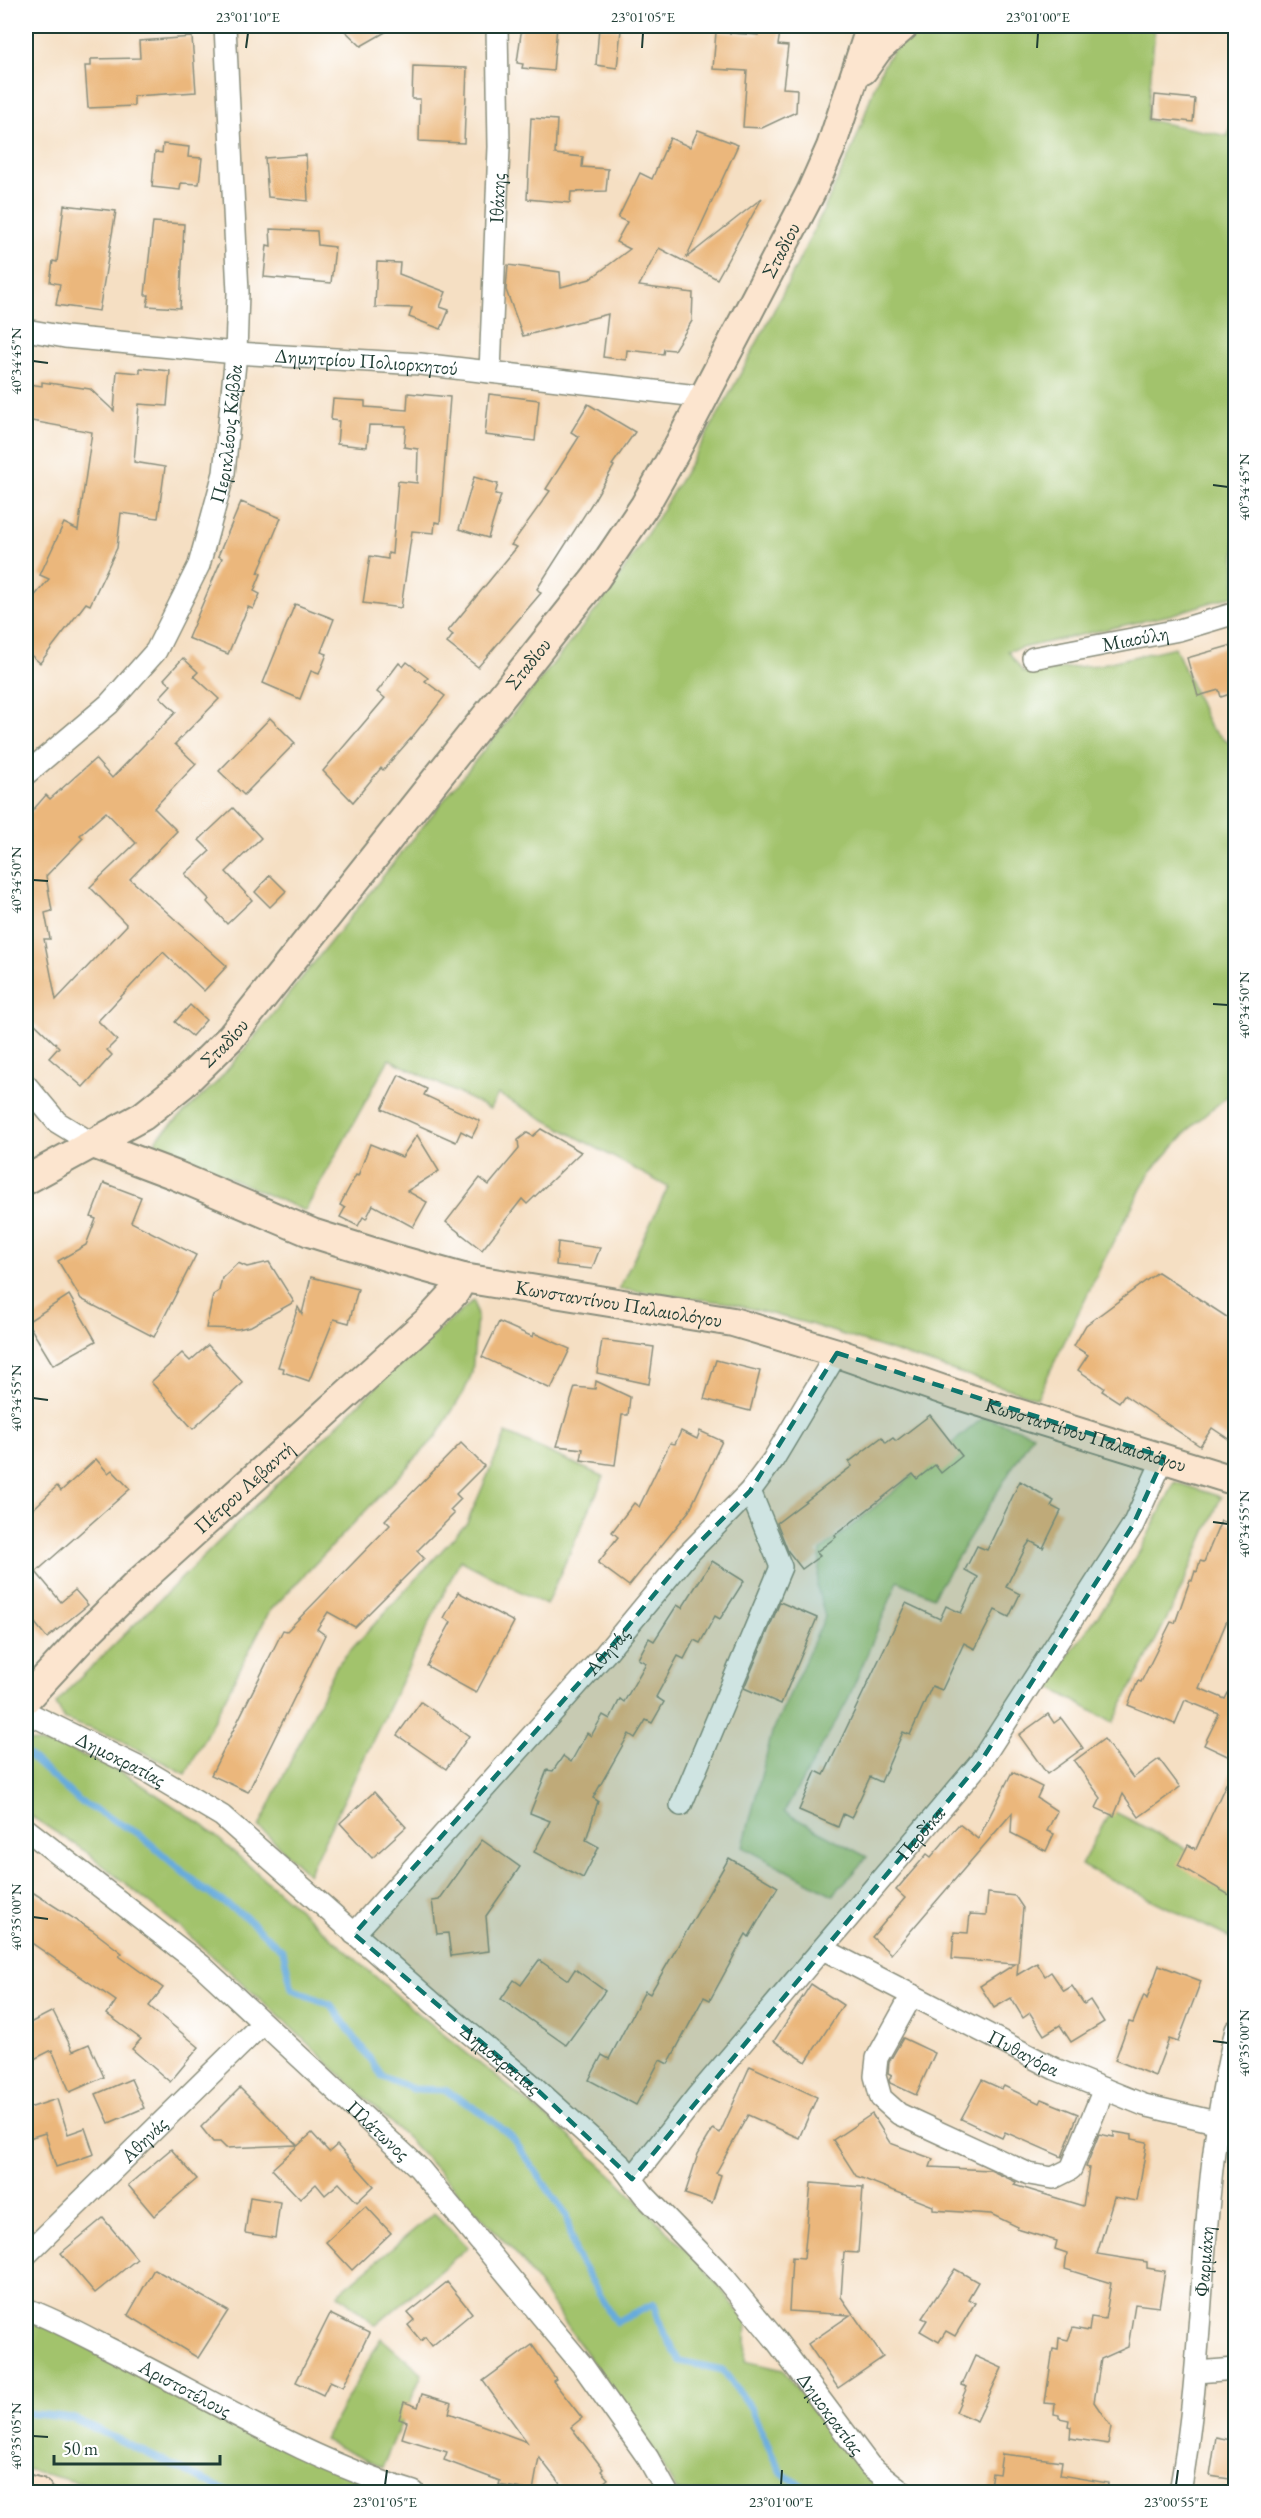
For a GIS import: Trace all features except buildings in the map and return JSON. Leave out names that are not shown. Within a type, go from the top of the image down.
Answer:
[{"type":"street","name":"Περικλέους Κάβδα","points":[[26,774],[109,704],[156,651],[199,565],[224,473],[236,353],[238,292],[225,26]]},
{"type":"street","name":"Ιθάκης","points":[[490,372],[499,147],[497,26]]},
{"type":"street","name":"Σταδίου","points":[[26,1180],[143,1116],[183,1084],[231,1037],[596,578],[645,505],[705,397],[826,162],[871,26]]},
{"type":"street","points":[[851,87],[878,49],[904,26]]},
{"type":"street","name":"Δημητρίου Πολιορκητού","points":[[26,330],[65,337],[236,353],[385,361],[705,397]]},
{"type":"street","name":"Μιαούλη","points":[[1033,658],[1179,630],[1236,613]]},
{"type":"street","name":"Κωνσταντίνου Παλαιολόγου","points":[[26,1085],[57,1122],[93,1144],[166,1171],[312,1233],[463,1278],[733,1322],[1236,1481]]},
{"type":"street","name":"Πέτρου Λεβαντή","points":[[26,1699],[86,1634],[139,1582],[430,1319],[455,1292],[463,1278]]},
{"type":"street","name":"Αθηνάς","points":[[354,1934],[605,1654],[686,1556],[750,1491],[772,1460],[837,1353]]},
{"type":"street","name":"Περδίκα","points":[[632,2179],[698,2095],[979,1764],[1133,1525],[1164,1457]]},
{"type":"street","points":[[681,1805],[782,1567],[750,1491]]},
{"type":"street","name":"Δημοκρατίας","points":[[26,1712],[148,1772],[222,1816],[354,1934],[531,2084],[621,2166],[746,2304],[870,2466],[903,2493]]},
{"type":"street","name":"Πλάτωνος","points":[[26,1829],[201,1965],[419,2168],[583,2366],[648,2458],[667,2493]]},
{"type":"street","name":"Πυθαγόρα","points":[[823,1949],[1055,2069],[1144,2105],[1225,2125]]},
{"type":"street","points":[[912,1995],[877,2058],[875,2076],[881,2098],[899,2114],[1029,2174],[1053,2178],[1071,2169],[1104,2089]]},
{"type":"street","name":"Αθηνάς","points":[[26,2255],[262,2024]]},
{"type":"street","name":"Φαρμάκη","points":[[1180,2493],[1236,2030]]},
{"type":"street","name":"Αριστοτέλους","points":[[26,2309],[179,2384],[281,2438],[355,2472],[414,2493]]},
{"type":"street","points":[[1196,2372],[1236,2369]]},
{"type":"street","points":[[26,2489],[38,2493]]},
{"type":"highlighted area","points":[[837,1353],[1164,1457],[1133,1525],[979,1764],[632,2179],[531,2084],[354,1934],[605,1654],[686,1556],[750,1491]]},
{"type":"green space","points":[[925,26],[1155,26],[1147,120],[1228,136],[1235,109],[1235,595],[1170,615],[1008,651],[1023,672],[1098,665],[1175,647],[1210,728],[1235,747],[1235,1090],[1193,1125],[1149,1174],[1037,1398],[810,1324],[729,1303],[619,1289],[668,1187],[498,1094],[490,1109],[389,1059],[305,1211],[157,1146],[156,1139],[217,1082],[252,1040],[600,605],[671,496],[736,383],[825,208],[852,149],[885,63],[895,48],[908,36]]},
{"type":"green space","points":[[474,1300],[477,1317],[472,1373],[464,1392],[435,1438],[269,1612],[186,1774],[114,1737],[65,1720],[56,1704],[69,1689],[391,1372]]},
{"type":"green space","points":[[984,1417],[1033,1434],[933,1597],[898,1581],[846,1704],[784,1812],[867,1857],[833,1895],[743,1847],[772,1733],[825,1617],[817,1587],[821,1551]]},
{"type":"green space","points":[[506,1433],[604,1477],[546,1605],[460,1560],[308,1874],[259,1827],[337,1665],[467,1523]]},
{"type":"green space","points":[[1175,1482],[1221,1497],[1175,1603],[1113,1723],[1046,1685],[1105,1606],[1141,1549]]},
{"type":"green space","points":[[26,1742],[66,1748],[127,1775],[204,1826],[418,2014],[567,2134],[617,2180],[711,2276],[747,2322],[745,2361],[783,2370],[831,2433],[883,2492],[677,2492],[657,2456],[521,2259],[407,2138],[280,2017],[182,1929],[85,1851],[26,1813]]},
{"type":"green space","points":[[1111,1810],[1235,1874],[1234,1940],[1081,1865]]},
{"type":"green space","points":[[434,2213],[468,2247],[376,2325],[338,2294]]},
{"type":"green space","points":[[26,2320],[50,2329],[382,2492],[114,2492],[26,2469]]},
{"type":"green space","points":[[381,2338],[422,2374],[382,2468],[324,2440]]},
{"type":"waterway","points":[[26,1753],[79,1801],[139,1834],[204,1890],[243,1915],[283,1951],[292,1989],[331,2005],[383,2077],[413,2089],[445,2090],[484,2114],[511,2136],[566,2215],[576,2255],[616,2322],[654,2304],[662,2329],[680,2361],[723,2370],[751,2409],[781,2473],[806,2488],[803,2492]]},
{"type":"waterway","points":[[26,2413],[73,2418],[228,2492]]}]
